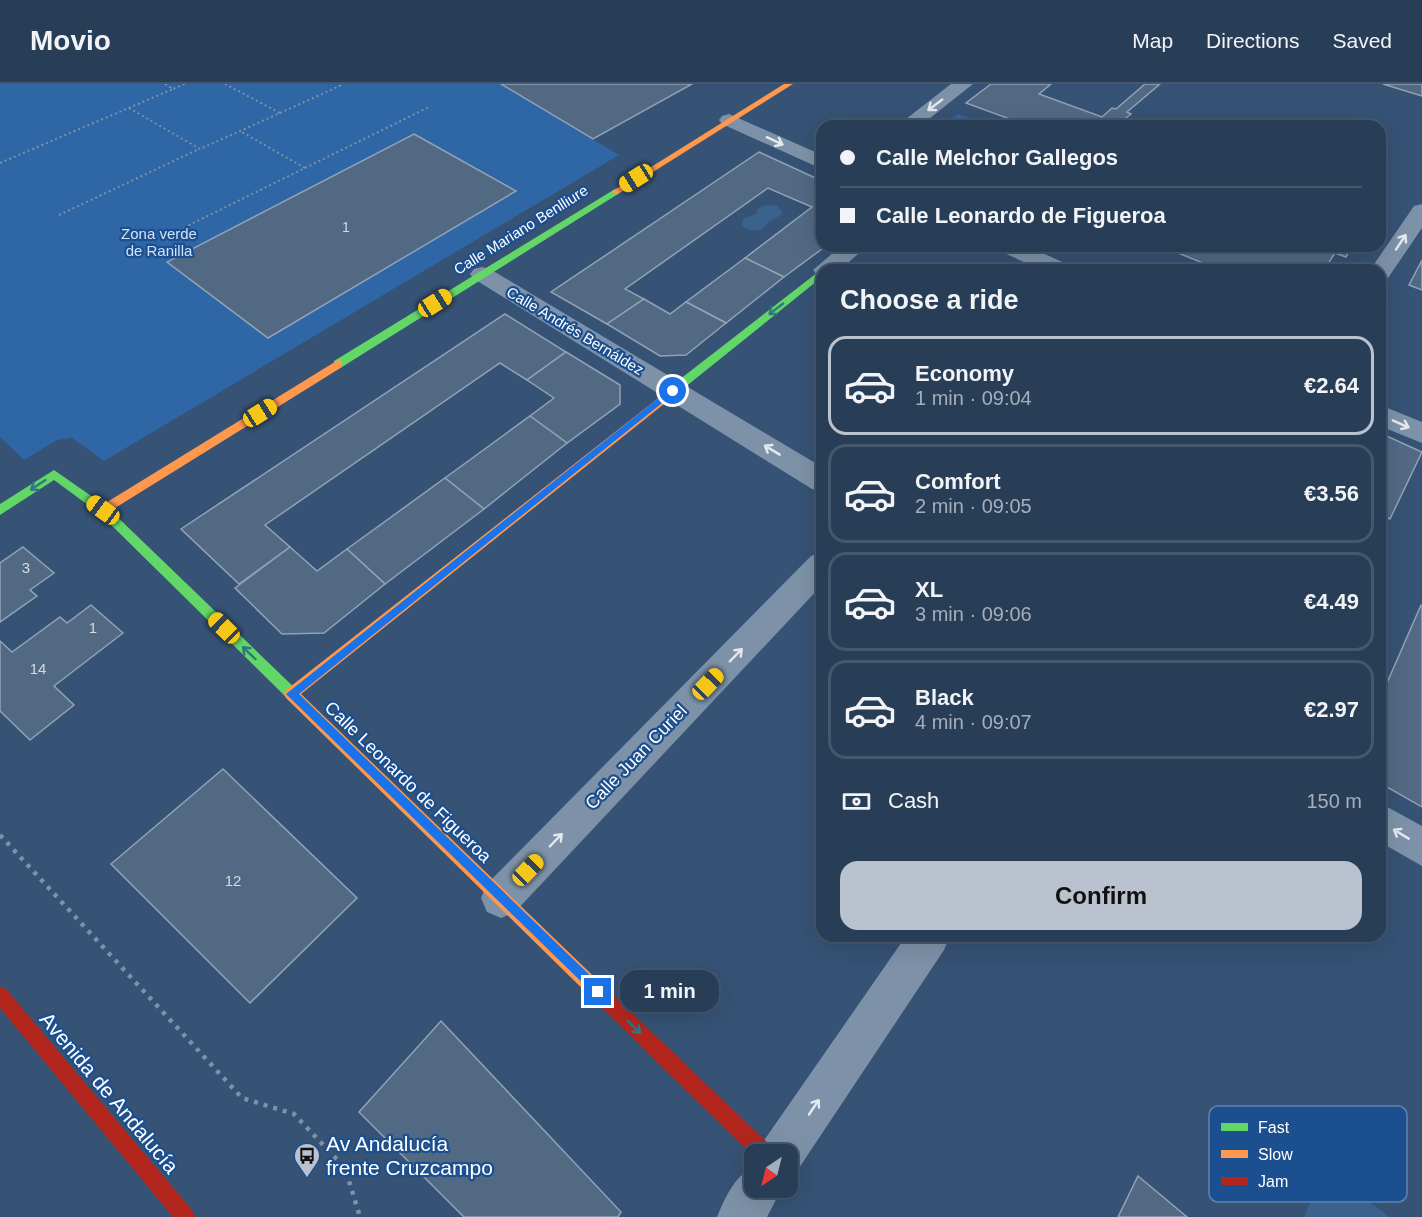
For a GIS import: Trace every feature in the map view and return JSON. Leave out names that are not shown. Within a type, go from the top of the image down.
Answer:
[{"type":"street","name":"Calle Mariano Benlliure","points":[[103,510],[789,84]]},
{"type":"street","points":[[915,120],[963,84]]},
{"type":"street","points":[[729,120],[816,160]]},
{"type":"street","points":[[1386,264],[1422,211]]},
{"type":"street","points":[[833,264],[848,252]]},
{"type":"street","points":[[1021,252],[1048,264]]},
{"type":"street","name":"Calle Andrés Bernáldez","points":[[482,274],[816,477]]},
{"type":"street","points":[[291,694],[816,277]]},
{"type":"street","points":[[1386,418],[1422,433]]},
{"type":"street","points":[[0,510],[54,474],[103,510]]},
{"type":"street","name":"Calle Leonardo de Figueroa","points":[[103,510],[755,1144]]},
{"type":"street","name":"Calle Juan Curiel","points":[[501,898],[816,571]]},
{"type":"street","points":[[1386,825],[1422,847]]},
{"type":"street","points":[[788,1144],[926,942]]},
{"type":"street","name":"Avenida de Andalucía","points":[[3,1004],[185,1217]]},
{"type":"street","points":[[740,1217],[752,1198]]},
{"type":"path","points":[[165,84],[173,89]]},
{"type":"path","points":[[0,163],[184,84]]},
{"type":"path","points":[[225,84],[280,113]]},
{"type":"path","points":[[59,214],[344,84]]},
{"type":"path","points":[[175,232],[429,107]]},
{"type":"path","points":[[129,108],[200,149]]},
{"type":"path","points":[[240,131],[305,168]]},
{"type":"path","points":[[0,835],[242,1098],[294,1114],[345,1168],[360,1217]]},
{"type":"green space","name":"Zona verde de Ranilla","points":[[0,84],[500,84],[619,155],[104,461],[72,438],[57,440],[24,460],[0,437]]},
{"type":"green space","points":[[958,114],[975,120],[950,120]]},
{"type":"shaded area","points":[[765,205],[778,206],[783,214],[768,222],[760,230],[753,231],[742,226],[743,219],[756,214],[759,208]]},
{"type":"shaded area","points":[[1310,1202],[1370,1202],[1389,1217],[1304,1217]]},
{"type":"building","points":[[501,84],[692,84],[593,139]]},
{"type":"building","points":[[991,84],[1051,84],[1039,94],[1102,117],[1112,108],[1116,109],[1145,84],[1160,84],[1127,112],[1131,114],[1124,120],[1013,120],[966,103]]},
{"type":"building","points":[[1383,84],[1422,84],[1422,96]]},
{"type":"building","points":[[414,134],[516,191],[268,338],[167,262]]},
{"type":"building","points":[[759,152],[816,178],[816,252],[818,252],[784,277],[745,258],[812,207],[768,188],[625,289],[644,299],[607,324],[551,292]]},
{"type":"building","points":[[1176,252],[1349,252],[1346,257],[1335,253],[1328,264],[1205,264]]},
{"type":"building","points":[[745,258],[784,277],[726,323],[686,302]]},
{"type":"building","points":[[1422,260],[1422,290],[1409,285]]},
{"type":"building","points":[[644,299],[670,314],[686,302],[726,323],[686,355],[660,356],[607,324]]},
{"type":"building","points":[[505,314],[566,352],[527,380],[500,363],[265,525],[290,547],[239,584],[181,529]]},
{"type":"building","points":[[566,352],[620,385],[620,404],[567,443],[530,416],[554,398],[527,380]]},
{"type":"building","points":[[530,416],[567,443],[484,509],[445,478]]},
{"type":"building","points":[[1386,436],[1422,452],[1390,519],[1386,517]]},
{"type":"building","points":[[445,478],[484,509],[385,584],[347,549]]},
{"type":"building","points":[[23,547],[54,573],[30,590],[37,596],[0,622],[0,563]]},
{"type":"building","points":[[290,547],[317,571],[347,549],[385,584],[324,633],[282,634],[235,588]]},
{"type":"building","points":[[91,605],[123,633],[54,686],[74,705],[30,740],[0,711],[0,641],[12,652],[60,617],[67,623]]},
{"type":"building","points":[[1421,605],[1422,807],[1386,786],[1386,685]]},
{"type":"building","points":[[223,769],[357,898],[250,1003],[111,864]]},
{"type":"building","points":[[441,1021],[621,1212],[618,1217],[464,1217],[359,1112]]},
{"type":"building","points":[[1138,1176],[1187,1217],[1118,1217]]},
{"type":"traffic: fast","points":[[338,364],[615,192]]},
{"type":"traffic: fast","points":[[670,393],[816,277]]},
{"type":"traffic: fast","points":[[0,510],[54,474],[103,510],[296,698]]},
{"type":"traffic: slow","points":[[615,192],[789,84]]},
{"type":"traffic: slow","points":[[103,510],[338,364]]},
{"type":"traffic: slow","points":[[291,694],[670,393]]},
{"type":"traffic: slow","points":[[296,698],[606,1000]]},
{"type":"traffic: jam","points":[[0,995],[185,1217]]},
{"type":"traffic: jam","points":[[606,1000],[755,1144]]},
{"type":"place","name":"Av Andalucía frente Cruzcampo","points":[[307,1179]]},
{"type":"route","points":[[598,992],[291,694],[673,391]]}]
